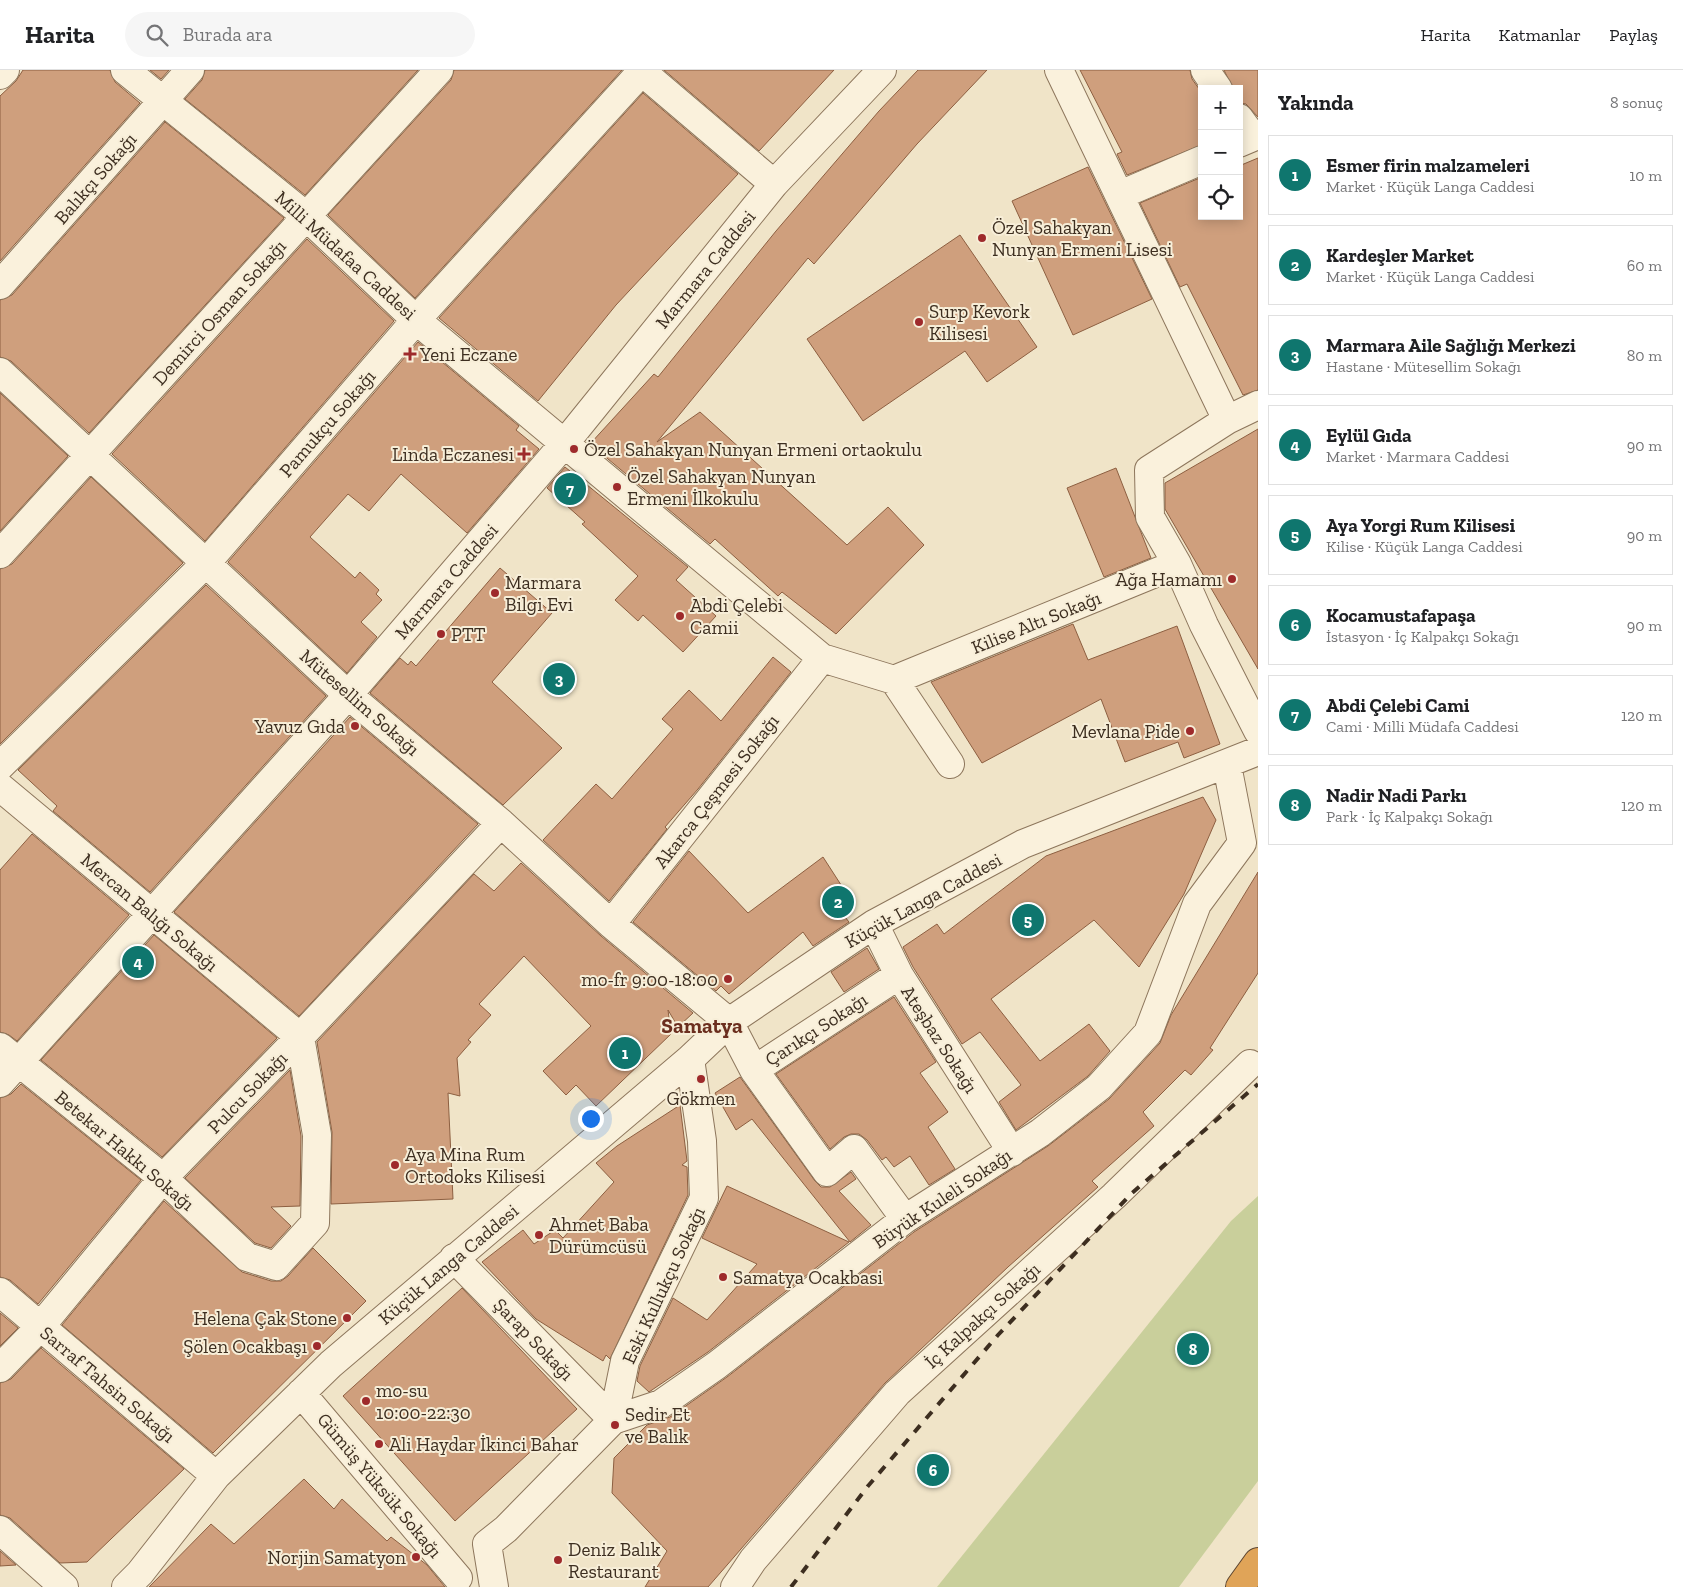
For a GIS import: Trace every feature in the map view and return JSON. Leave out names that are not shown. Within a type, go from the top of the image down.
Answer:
[{"type":"highway","points":[[1240,1587],[1258,1562]]},
{"type":"street","points":[[0,75],[4,70]]},
{"type":"street","name":"Milli Müdafaa Caddesi","points":[[124,70],[306,216],[416,320],[822,658]]},
{"type":"street","name":"Balıkçı Sokağı","points":[[0,285],[190,70]]},
{"type":"street","name":"Demirci Osman Sokağı","points":[[0,554],[438,70]]},
{"type":"street","points":[[641,70],[774,184]]},
{"type":"street","name":"Pamukçu Sokağı","points":[[0,766],[206,562],[416,320],[641,70]]},
{"type":"street","name":"Marmara Caddesi","points":[[0,1083],[9,1054],[153,914],[348,695],[564,444],[774,184],[882,70]]},
{"type":"street","points":[[1059,70],[1227,420]]},
{"type":"street","points":[[1205,70],[1215,85]]},
{"type":"street","points":[[1243,123],[1253,137],[1243,141]]},
{"type":"street","points":[[1120,195],[1198,162]]},
{"type":"street","name":"Mütesellim Sokağı","points":[[0,372],[348,695],[501,823],[611,924],[729,1022]]},
{"type":"street","points":[[1258,405],[1227,420],[1149,470],[1150,517],[1177,564],[1204,625],[1258,731]]},
{"type":"street","name":"Kilise Altı Sokağı","points":[[894,680],[1177,564]]},
{"type":"street","points":[[822,658],[894,680],[950,764]]},
{"type":"street","name":"Akarca Çeşmesi Sokağı","points":[[611,924],[822,658]]},
{"type":"street","name":"Küçük Langa Caddesi","points":[[126,1587],[140,1573],[216,1476],[330,1364],[690,1059],[729,1022],[874,924],[1023,844],[1227,765],[1258,751]]},
{"type":"street","name":"Büyük Kuleli Sokağı","points":[[456,1583],[487,1544],[506,1529],[613,1420],[661,1404],[717,1365],[905,1219],[1012,1152],[1099,1087],[1148,1033],[1197,904],[1250,849],[1227,765]]},
{"type":"street","name":"Mercan Balığı Sokağı","points":[[0,787],[300,1037]]},
{"type":"street","name":"Pulcu Sokağı","points":[[0,1368],[40,1327],[163,1178],[300,1037],[501,823]]},
{"type":"street","name":"Ateşbaz Sokağı","points":[[874,924],[899,974],[1012,1152]]},
{"type":"street","name":"Çarıkçı Sokağı","points":[[729,1022],[754,1070],[899,974]]},
{"type":"street","name":"Betekar Hakkı Sokağı","points":[[9,1054],[163,1178],[246,1257],[276,1266],[315,1223],[317,1135],[300,1037]]},
{"type":"street","name":"Eski Kullukçu Sokağı","points":[[613,1420],[625,1361],[704,1198],[702,1141],[690,1059]]},
{"type":"street","name":"İç Kalpakçı Sokağı","points":[[735,1587],[753,1560],[896,1393],[1114,1196],[1250,1064]]},
{"type":"street","points":[[754,1070],[827,1172],[854,1150],[905,1219]]},
{"type":"street","name":"Şarap Sokağı","points":[[454,1258],[613,1420]]},
{"type":"street","name":"Sarraf Tahsin Sokağı","points":[[0,1292],[216,1476]]},
{"type":"street","name":"Gümüş Yüksük Sokağı","points":[[301,1393],[456,1583]]},
{"type":"street","points":[[0,1530],[64,1587]]},
{"type":"street","points":[[487,1544],[494,1587]]},
{"type":"green space","points":[[1258,1196],[1258,1481],[1179,1587],[937,1587],[1231,1221]]},
{"type":"building","points":[[23,70],[110,70],[115,82],[140,103],[0,261],[0,96],[16,81]]},
{"type":"building","points":[[150,70],[169,70],[161,79]]},
{"type":"building","points":[[205,70],[418,70],[305,195],[185,99],[202,80]]},
{"type":"building","points":[[454,70],[622,70],[415,298],[328,215],[451,80]]},
{"type":"building","points":[[664,70],[834,70],[759,151]]},
{"type":"building","points":[[918,70],[987,70],[917,144],[814,264],[808,258],[657,442],[700,412],[847,545],[888,507],[924,545],[836,634],[782,592],[778,596],[715,539],[710,544],[590,444],[654,374],[658,377],[776,231],[879,111]]},
{"type":"building","points":[[1080,70],[1190,70],[1192,79],[1198,87],[1198,147],[1127,175],[1117,154],[1122,152]]},
{"type":"building","points":[[1224,70],[1258,70],[1258,117],[1246,104],[1243,104],[1243,85],[1231,85]]},
{"type":"building","points":[[643,93],[738,174],[616,305],[538,401],[439,318]]},
{"type":"building","points":[[165,122],[284,218],[89,433],[11,361],[0,357],[0,300],[12,295]]},
{"type":"building","points":[[1258,158],[1258,390],[1243,395],[1187,284],[1180,287],[1140,203],[1198,179],[1198,220],[1243,220],[1243,164]]},
{"type":"building","points":[[1088,167],[1152,299],[1073,335],[1012,201]]},
{"type":"building","points":[[960,235],[1037,347],[987,382],[965,351],[863,421],[807,339]]},
{"type":"building","points":[[307,239],[394,321],[205,541],[112,454]]},
{"type":"building","points":[[418,342],[519,426],[516,430],[539,449],[467,533],[401,474],[369,511],[348,494],[310,537],[355,578],[360,572],[379,590],[376,594],[382,600],[361,622],[377,637],[347,673],[228,562]]},
{"type":"building","points":[[0,393],[68,456],[0,531]]},
{"type":"building","name":"Ağa Hamamı","points":[[1258,429],[1258,669],[1165,509],[1165,483]]},
{"type":"building","points":[[565,467],[688,567],[676,580],[716,616],[683,652],[643,615],[638,621],[615,600],[638,576],[582,524],[585,522],[547,488]]},
{"type":"building","points":[[1116,468],[1151,558],[1104,577],[1067,488]]},
{"type":"building","points":[[91,477],[183,563],[0,744],[0,569],[12,564]]},
{"type":"building","points":[[500,568],[552,613],[492,682],[562,748],[503,805],[370,693],[400,658],[408,665],[411,661],[416,666]]},
{"type":"building","points":[[206,585],[326,696],[150,892],[53,811],[57,806],[18,770]]},
{"type":"building","points":[[1073,624],[1088,660],[1177,626],[1220,744],[1184,758],[1178,742],[1125,762],[1101,699],[982,763],[931,682]]},
{"type":"building","points":[[773,657],[791,672],[698,789],[665,827],[667,829],[609,901],[543,840],[596,784],[612,799],[673,729],[662,719],[689,690],[721,721]]},
{"type":"building","points":[[350,717],[478,824],[299,1016],[174,912]]},
{"type":"building","points":[[1203,797],[1216,820],[1184,894],[1139,967],[1094,920],[991,999],[1040,1061],[1089,1024],[1110,1051],[1088,1076],[1016,1130],[999,1102],[1021,1085],[980,1032],[962,1044],[913,967],[903,947],[937,924],[944,934],[1046,856]]},
{"type":"building","points":[[32,834],[129,915],[17,1041],[9,1035],[0,1032],[0,870]]},
{"type":"building","points":[[689,851],[748,913],[823,857],[854,905],[841,912],[849,922],[813,946],[803,932],[729,994],[721,986],[716,991],[633,922]]},
{"type":"building","points":[[521,863],[601,936],[693,1013],[678,1027],[668,1010],[671,1034],[596,1106],[576,1085],[566,1095],[543,1071],[591,1026],[524,956],[479,1004],[491,1015],[468,1040],[471,1042],[457,1058],[460,1096],[448,1093],[453,1199],[331,1204],[332,1132],[317,1042],[474,874],[494,891]]},
{"type":"building","points":[[1258,872],[1258,973],[1210,1048],[1213,1050],[1191,1075],[1185,1070],[1143,1112],[1154,1126],[1092,1181],[1098,1187],[1008,1267],[885,1383],[708,1587],[645,1587],[667,1551],[612,1493],[614,1458],[647,1425],[670,1417],[727,1377],[914,1232],[1048,1146],[1109,1099],[1160,1043],[1171,1015]]},
{"type":"building","points":[[154,935],[277,1038],[162,1157],[41,1060]]},
{"type":"building","points":[[867,948],[879,969],[844,992],[831,972]]},
{"type":"building","points":[[894,997],[936,1062],[920,1073],[948,1112],[928,1127],[955,1169],[929,1185],[910,1156],[894,1167],[886,1157],[882,1160],[867,1140],[859,1134],[851,1134],[844,1137],[830,1149],[776,1074]]},
{"type":"building","points":[[290,1070],[301,1136],[300,1206],[271,1207],[291,1226],[271,1248],[255,1243],[185,1178]]},
{"type":"building","points":[[740,1077],[821,1187],[830,1187],[851,1172],[856,1179],[839,1191],[871,1225],[850,1242],[752,1119],[736,1130],[715,1093]]},
{"type":"building","points":[[21,1084],[141,1180],[38,1304],[10,1280],[0,1277],[0,1098],[11,1094]]},
{"type":"building","points":[[680,1105],[687,1161],[682,1165],[687,1167],[688,1195],[610,1359],[606,1355],[603,1361],[536,1319],[482,1262],[523,1230],[534,1244],[555,1230],[563,1238],[614,1182],[596,1163],[617,1146]]},
{"type":"building","points":[[727,1186],[849,1242],[708,1352],[649,1392],[637,1381],[640,1366],[673,1298],[707,1320],[757,1264],[702,1238]]},
{"type":"building","points":[[164,1201],[242,1272],[271,1281],[281,1281],[288,1276],[313,1248],[366,1301],[213,1453],[62,1325]]},
{"type":"building","points":[[462,1288],[577,1409],[455,1521],[343,1396]]},
{"type":"building","points":[[0,1313],[18,1328],[0,1346]]},
{"type":"building","points":[[41,1348],[184,1469],[87,1562],[60,1563],[10,1518],[0,1515],[0,1383],[11,1379]]},
{"type":"building","points":[[304,1479],[334,1509],[342,1499],[387,1541],[391,1537],[427,1565],[445,1587],[149,1587],[211,1524],[234,1544]]},
{"type":"building","points":[[0,1551],[16,1565],[0,1566]]},
{"type":"railway","points":[[791,1587],[868,1486],[998,1335],[1132,1193],[1258,1084]]},
{"type":"place","name":"Özel Sahakyan Nunyan Ermeni Lisesi","points":[[982,238]]},
{"type":"place","name":"Surp Kevork Kilisesi","points":[[919,322]]},
{"type":"place","name":"Yeni Eczane","points":[[410,354]]},
{"type":"place","name":"Özel Sahakyan Nunyan Ermeni ortaokulu","points":[[574,449]]},
{"type":"place","name":"Linda Eczanesi","points":[[524,454]]},
{"type":"place","name":"Özel Sahakyan Nunyan Ermeni İlkokulu","points":[[617,487]]},
{"type":"place","name":"Abdi Çelebi Cami","points":[[570,489]]},
{"type":"place","name":"Ağa Hamamı","points":[[1232,579]]},
{"type":"place","name":"Marmara Bilgi Evi","points":[[495,593]]},
{"type":"place","name":"Abdi Çelebi Camii","points":[[680,616]]},
{"type":"place","name":"PTT","points":[[441,634]]},
{"type":"place","name":"Marmara Aile Sağlığı Merkezi","points":[[559,679]]},
{"type":"place","name":"Yavuz Gıda","points":[[355,726]]},
{"type":"place","name":"Mevlana Pide","points":[[1190,731]]},
{"type":"place","name":"Kardeşler Market","points":[[838,902]]},
{"type":"place","name":"Aya Yorgi Rum Kilisesi","points":[[1028,920]]},
{"type":"place","name":"Eylül Gıda","points":[[138,962]]},
{"type":"place","name":"mo-fr 9:00-18:00","points":[[728,979]]},
{"type":"place","name":"Esmer firin malzameleri","points":[[625,1053]]},
{"type":"place","name":"Gökmen","points":[[701,1079]]},
{"type":"place","name":"Aya Mina Rum Ortodoks Kilisesi","points":[[395,1165]]},
{"type":"place","name":"Ahmet Baba Dürümcüsü","points":[[539,1235]]},
{"type":"place","name":"Samatya Ocakbasi","points":[[723,1277]]},
{"type":"place","name":"Helena Çak Stone","points":[[347,1318]]},
{"type":"place","name":"Şölen Ocakbaşı","points":[[317,1346]]},
{"type":"place","name":"Nadir Nadi Parkı","points":[[1193,1349]]},
{"type":"place","name":"mo-su 10:00-22:30","points":[[366,1401]]},
{"type":"place","name":"Sedir Et ve Balık","points":[[615,1425]]},
{"type":"place","name":"Ali Haydar İkinci Bahar","points":[[379,1444]]},
{"type":"place","name":"Kocamustafapaşa","points":[[933,1470]]},
{"type":"place","name":"Norjin Samatyon","points":[[416,1557]]},
{"type":"place","name":"Deniz Balık Restaurant","points":[[558,1560]]},
{"type":"district","name":"Samatya","points":[[702,1026]]}]
